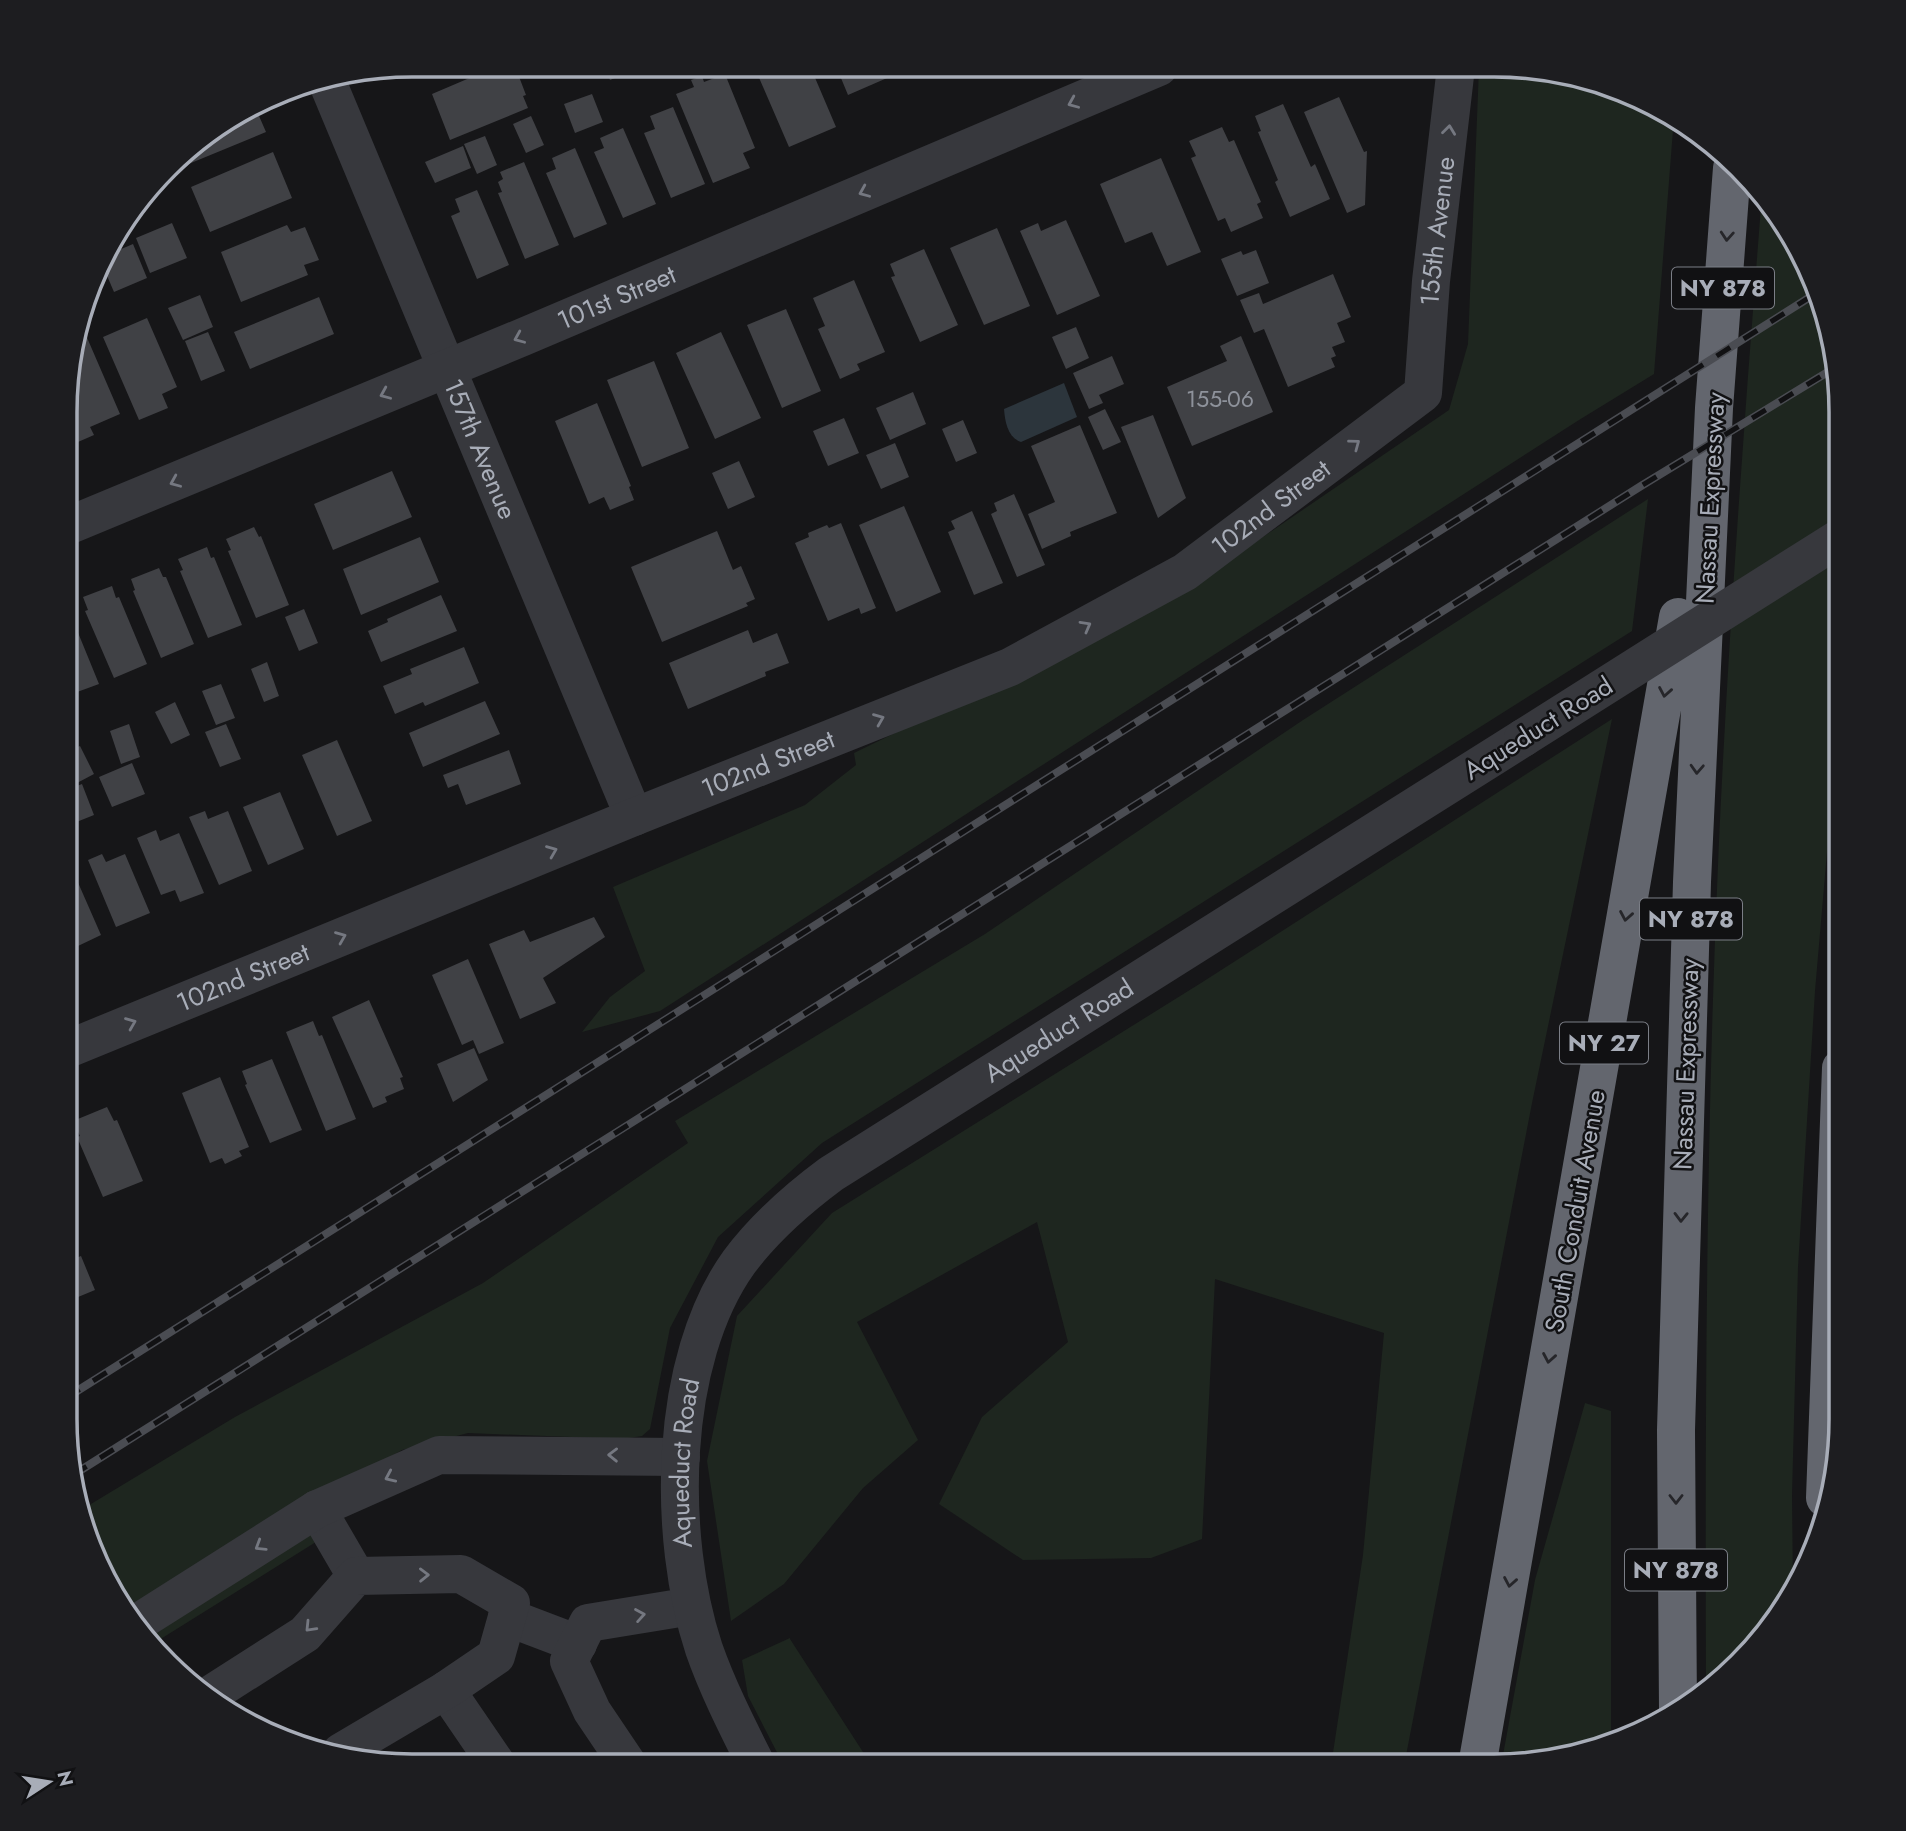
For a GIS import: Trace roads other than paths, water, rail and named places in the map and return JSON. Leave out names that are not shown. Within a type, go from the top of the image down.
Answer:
[{"type":"highway","name":"Nassau Expressway","points":[[1678,1698],[1676,1430],[1692,882],[1714,408],[1731,175]]},
{"type":"highway","name":"South Conduit Avenue","points":[[1479,1754],[1714,408]]},
{"type":"highway","points":[[1826,1458],[1829,1383]]},
{"type":"highway","points":[[1469,1754],[1493,1678]]},
{"type":"street","name":"101st Street","points":[[77,522],[1135,77]]},
{"type":"street","name":"155th Avenue","points":[[1423,393],[1431,281],[1455,77]]},
{"type":"street","name":"157th Avenue","points":[[329,87],[634,817]]},
{"type":"street","name":"102nd Street","points":[[77,1045],[1022,661],[1185,572],[1423,393]]},
{"type":"street","name":"Aqueduct Road","points":[[751,1754],[721,1692],[692,1606],[682,1539],[681,1457],[691,1381],[700,1347],[723,1290],[738,1264],[757,1240],[801,1196],[869,1149],[1829,544]]},
{"type":"street","points":[[143,1619],[317,1510],[439,1455],[681,1457]]},
{"type":"street","points":[[317,1510],[355,1576]]},
{"type":"street","points":[[216,1691],[305,1633],[355,1576],[461,1574],[511,1604],[496,1656],[446,1690],[348,1748]]},
{"type":"street","points":[[621,1754],[592,1711],[569,1661],[588,1623],[692,1606]]},
{"type":"street","points":[[507,1617],[578,1644]]},
{"type":"street","points":[[446,1690],[490,1754]]},
{"type":"railway","points":[[77,1391],[1808,298]]},
{"type":"railway","points":[[81,1470],[1641,486],[1826,373]]}]
